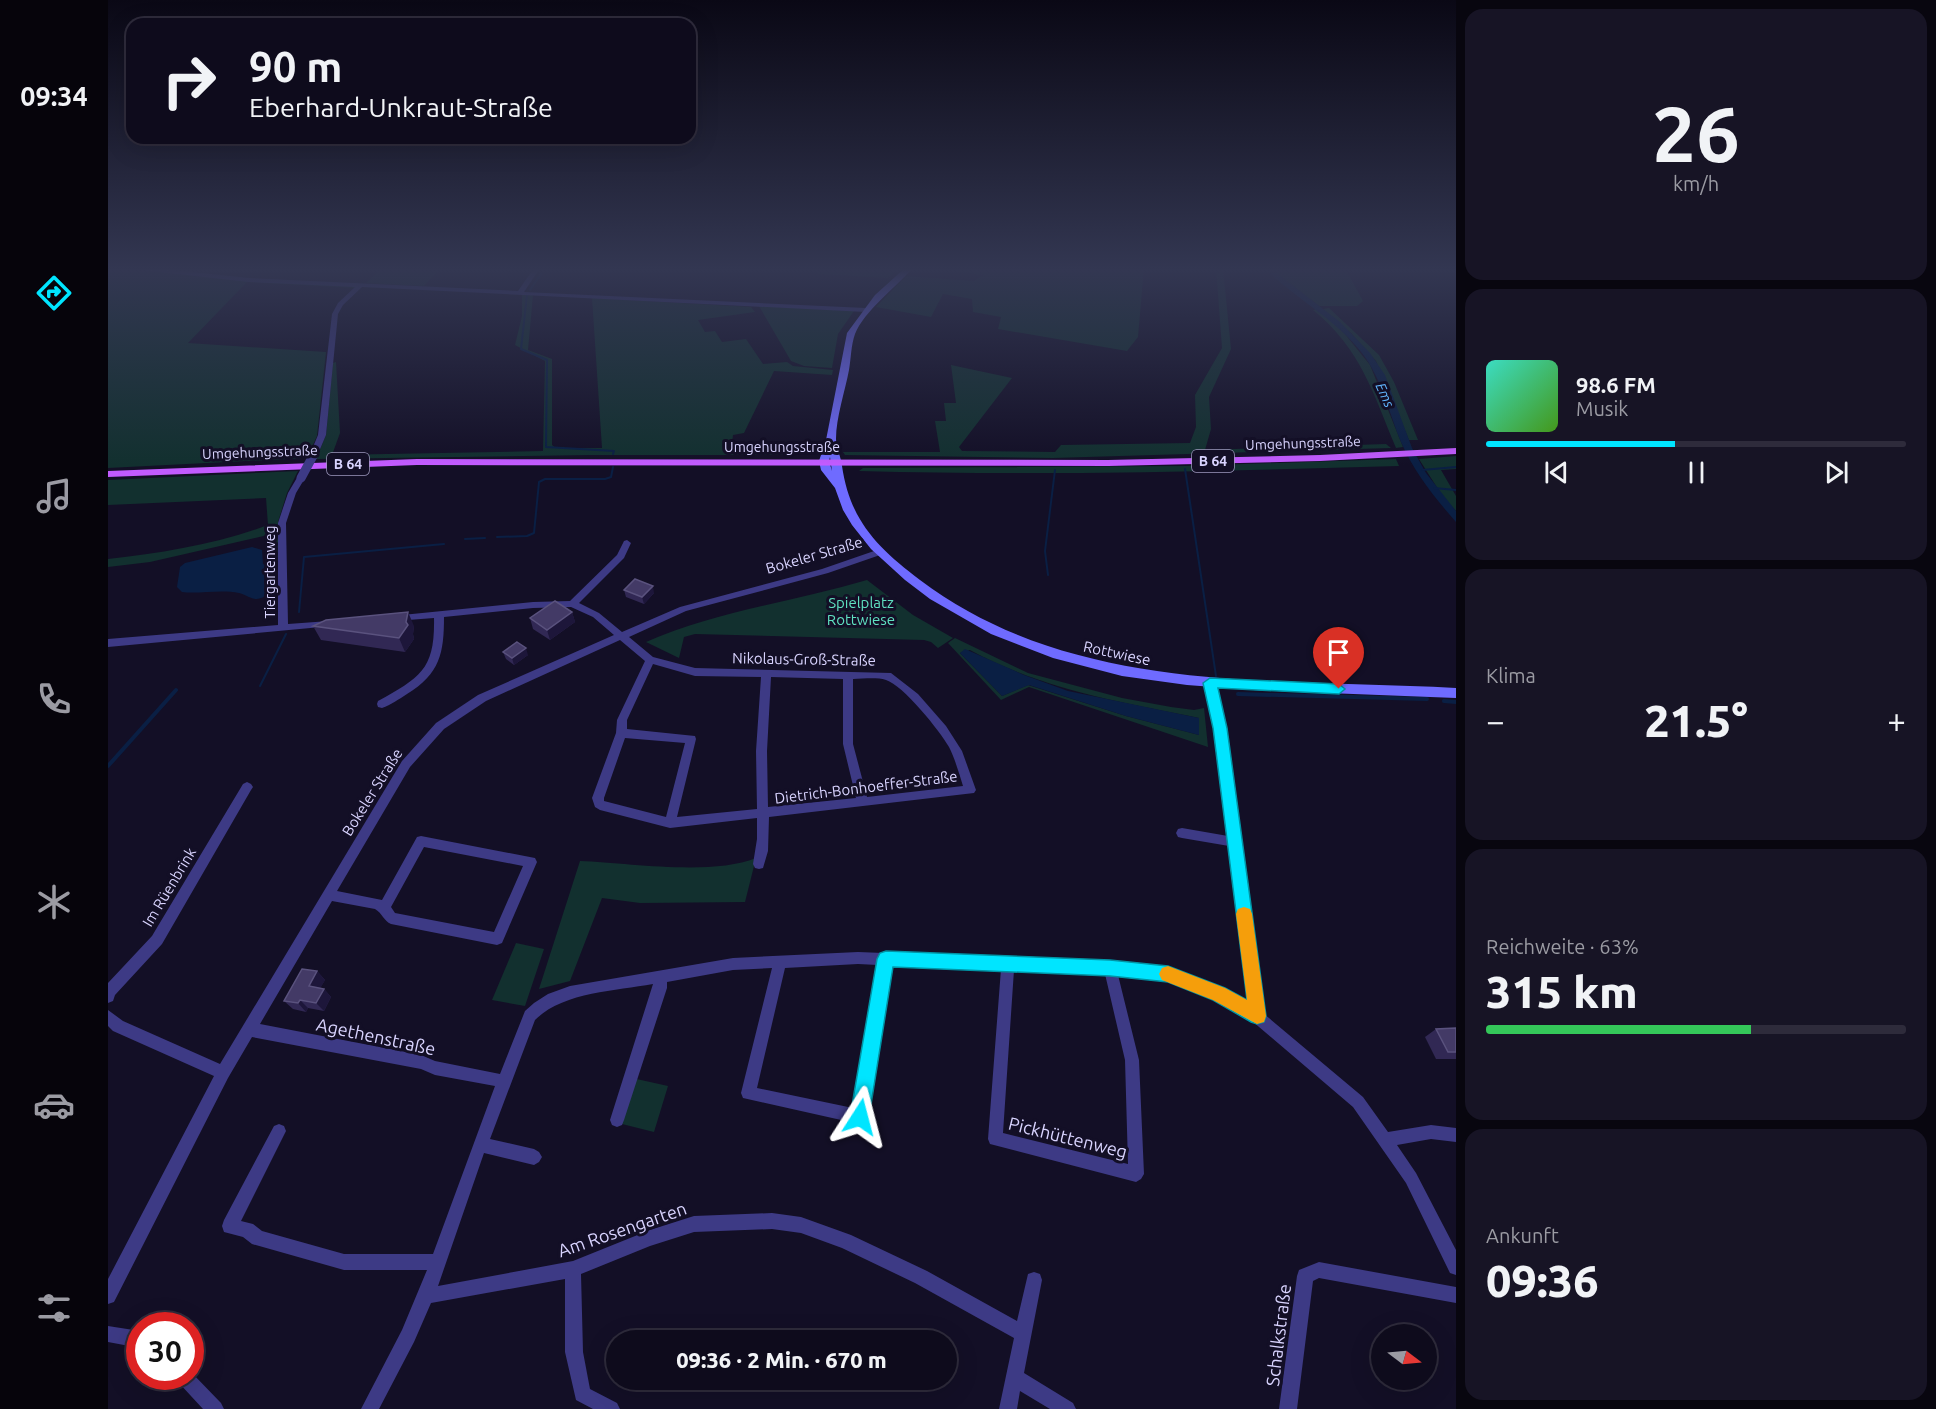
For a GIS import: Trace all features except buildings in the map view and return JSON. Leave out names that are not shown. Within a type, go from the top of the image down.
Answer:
[{"type":"main road","name":"Umgehungsstraße","points":[[108,474],[417,462],[1179,462],[1456,451]]},
{"type":"street","name":"Tiergartenweg","points":[[283,627],[282,523],[292,493],[322,435],[333,334]]},
{"type":"street","points":[[830,461],[831,440],[847,345],[851,334]]},
{"type":"street","name":"Rottwiese","points":[[830,461],[826,470],[838,486],[858,525],[880,552],[916,583],[944,602],[988,628],[1026,644],[1105,669],[1143,676],[1210,683],[1456,693]]},
{"type":"street","points":[[572,604],[621,556],[627,543]]},
{"type":"street","name":"Bokeler Straße","points":[[108,1296],[223,1074],[249,1029],[406,764],[440,726],[482,698],[662,617],[704,602],[825,571],[880,552]]},
{"type":"street","points":[[384,619],[533,605],[572,604],[592,612],[622,635]]},
{"type":"street","points":[[382,704],[419,681],[431,666],[437,652],[439,614]]},
{"type":"street","name":"Tiergartenweg","points":[[108,643],[339,623]]},
{"type":"street","name":"Nikolaus-Groß-Straße","points":[[622,635],[650,660],[695,672],[887,676],[902,684],[954,745],[970,790]]},
{"type":"street","points":[[650,660],[622,720],[621,733],[601,789],[599,804],[670,823],[764,813]]},
{"type":"street","name":"Dietrich-Bonhoeffer-Straße","points":[[759,864],[763,849],[764,813],[761,763],[766,673]]},
{"type":"street","points":[[848,675],[848,744],[863,802]]},
{"type":"street","points":[[1210,683],[1220,728],[1257,1016]]},
{"type":"street","points":[[621,733],[691,739],[670,823]]},
{"type":"street","name":"Im Rüenbrink","points":[[108,996],[157,940],[247,787]]},
{"type":"street","name":"Dietrich-Bonhoeffer-Straße","points":[[764,813],[970,790]]},
{"type":"street","points":[[1182,833],[1234,842]]},
{"type":"street","points":[[329,895],[378,904],[391,918],[496,939],[531,862],[421,841],[384,908]]},
{"type":"street","points":[[780,961],[748,1093],[860,1117],[886,959]]},
{"type":"street","points":[[370,1409],[426,1296],[480,1144],[530,1016],[539,1006],[552,998],[570,992],[733,964],[886,959],[1110,968],[1168,974],[1219,994],[1257,1016],[1358,1102],[1411,1178],[1456,1267]]},
{"type":"street","name":"Pickhüttenweg","points":[[1008,963],[995,1139],[1136,1174],[1132,1060],[1110,968]]},
{"type":"street","points":[[617,1120],[660,988],[660,976]]},
{"type":"street","points":[[108,1017],[118,1026],[223,1074]]},
{"type":"street","name":"Agethenstraße","points":[[249,1029],[421,1062],[435,1068],[495,1079]]},
{"type":"street","points":[[279,1131],[230,1226],[247,1230],[258,1239],[344,1262],[438,1262]]},
{"type":"street","points":[[1386,1140],[1431,1132],[1456,1135]]},
{"type":"street","points":[[480,1144],[534,1157]]},
{"type":"street","name":"Am Rosengarten","points":[[426,1296],[573,1269],[650,1238],[694,1224],[772,1221],[801,1225],[845,1241],[921,1277],[1023,1334]]},
{"type":"street","points":[[573,1269],[574,1352],[582,1394],[611,1409]]},
{"type":"street","name":"Schalkstraße","points":[[1288,1409],[1305,1276],[1319,1270],[1456,1295]]},
{"type":"street","points":[[1008,1409],[1034,1280]]},
{"type":"street","points":[[108,1334],[126,1337]]},
{"type":"street","points":[[1015,1378],[1067,1409]]},
{"type":"street","points":[[197,1390],[215,1409]]},
{"type":"green space","points":[[108,334],[197,334],[188,343],[326,352],[317,436],[307,458],[108,468]]},
{"type":"green space","points":[[518,334],[529,334],[528,350],[552,359],[552,445],[556,448],[602,448],[594,334],[717,334],[722,342],[746,339],[763,364],[787,362],[793,366],[833,370],[832,375],[774,371],[744,433],[733,435],[731,450],[788,451],[788,455],[316,459],[326,435],[333,363],[336,362],[340,433],[332,455],[543,451],[545,361],[515,345]]},
{"type":"green space","points":[[775,334],[838,334],[832,368],[804,366],[791,361]]},
{"type":"green space","points":[[1026,334],[1138,334],[1127,351]]},
{"type":"green space","points":[[1221,334],[1229,334],[1231,349],[1209,397],[1211,429],[1205,450],[1386,444],[1391,448],[1053,458],[845,455],[843,452],[940,452],[935,421],[946,421],[944,403],[956,403],[951,365],[1012,378],[959,447],[962,451],[1055,452],[1061,445],[1190,443],[1196,427],[1195,395],[1222,348]]},
{"type":"green space","points":[[1337,334],[1345,334],[1370,365],[1403,447],[1396,448],[1364,373]]},
{"type":"green space","points":[[1352,334],[1356,334],[1379,355],[1394,382],[1418,440],[1409,440],[1376,361]]},
{"type":"green space","points":[[1456,456],[1456,469],[1441,470],[1456,496],[1456,511],[1443,497],[1419,459]]},
{"type":"green space","points":[[1396,459],[1399,466],[1264,470],[1062,473],[859,471],[863,468],[1185,466]]},
{"type":"green space","points":[[298,471],[287,493],[278,522],[279,560],[272,562],[268,535],[150,562],[108,567],[108,559],[189,547],[268,525],[266,498],[108,505],[108,480]]},
{"type":"green space","name":"Spielplatz Rottwiese","points":[[867,580],[913,615],[953,638],[938,648],[924,640],[695,634],[684,637],[679,658],[646,642],[700,622]]},
{"type":"green space","points":[[955,638],[1028,673],[1122,698],[1194,710],[1204,708],[1208,747],[1029,687],[1001,700],[948,643]],"holes":[[[970,650],[1024,675],[1081,693],[1199,718],[1199,735],[1126,716],[1028,685],[1002,696],[960,653]]]},
{"type":"green space","points":[[756,858],[745,902],[640,903],[602,898],[570,981],[539,989],[580,861],[694,867],[738,863]]},
{"type":"green space","points":[[516,943],[544,949],[525,1006],[492,1000]]},
{"type":"green space","points":[[632,1078],[668,1086],[654,1132],[618,1123]]},
{"type":"water","name":"Ems","points":[[1344,334],[1351,334],[1370,353],[1385,375],[1412,448],[1426,473],[1456,511],[1456,522],[1432,494],[1412,464],[1401,442],[1375,374],[1362,353]]},
{"type":"water","points":[[252,547],[262,550],[263,564],[266,565],[264,569],[265,596],[255,599],[232,592],[182,592],[177,587],[180,567],[185,563]]},
{"type":"water","points":[[965,649],[1068,691],[1199,718],[1199,735],[1126,716],[1029,685],[1002,696],[960,653]]},
{"type":"waterway","points":[[523,334],[521,349],[547,360],[546,447],[614,451],[613,454]]},
{"type":"waterway","points":[[497,537],[527,536],[534,533],[539,482],[545,479],[605,479],[611,477],[613,467]]},
{"type":"waterway","points":[[1422,470],[1456,467]]},
{"type":"waterway","points":[[1185,469],[1216,676]]},
{"type":"waterway","points":[[1048,575],[1045,551],[1055,470]]},
{"type":"waterway","points":[[1434,488],[1456,490]]},
{"type":"waterway","points":[[465,539],[485,538]]},
{"type":"waterway","points":[[299,612],[304,557],[444,544]]},
{"type":"waterway","points":[[260,686],[286,634]]},
{"type":"waterway","points":[[108,766],[176,690]]},
{"type":"waterway","points":[[1238,694],[1427,699]]},
{"type":"waterway","points":[[1444,701],[1456,702]]},
{"type":"slow traffic","points":[[1168,974],[1219,994],[1257,1016],[1244,914]]},
{"type":"route","points":[[860,1117],[886,959],[1110,968],[1168,974],[1219,994],[1257,1016],[1220,728],[1210,683],[1339,689]]}]
